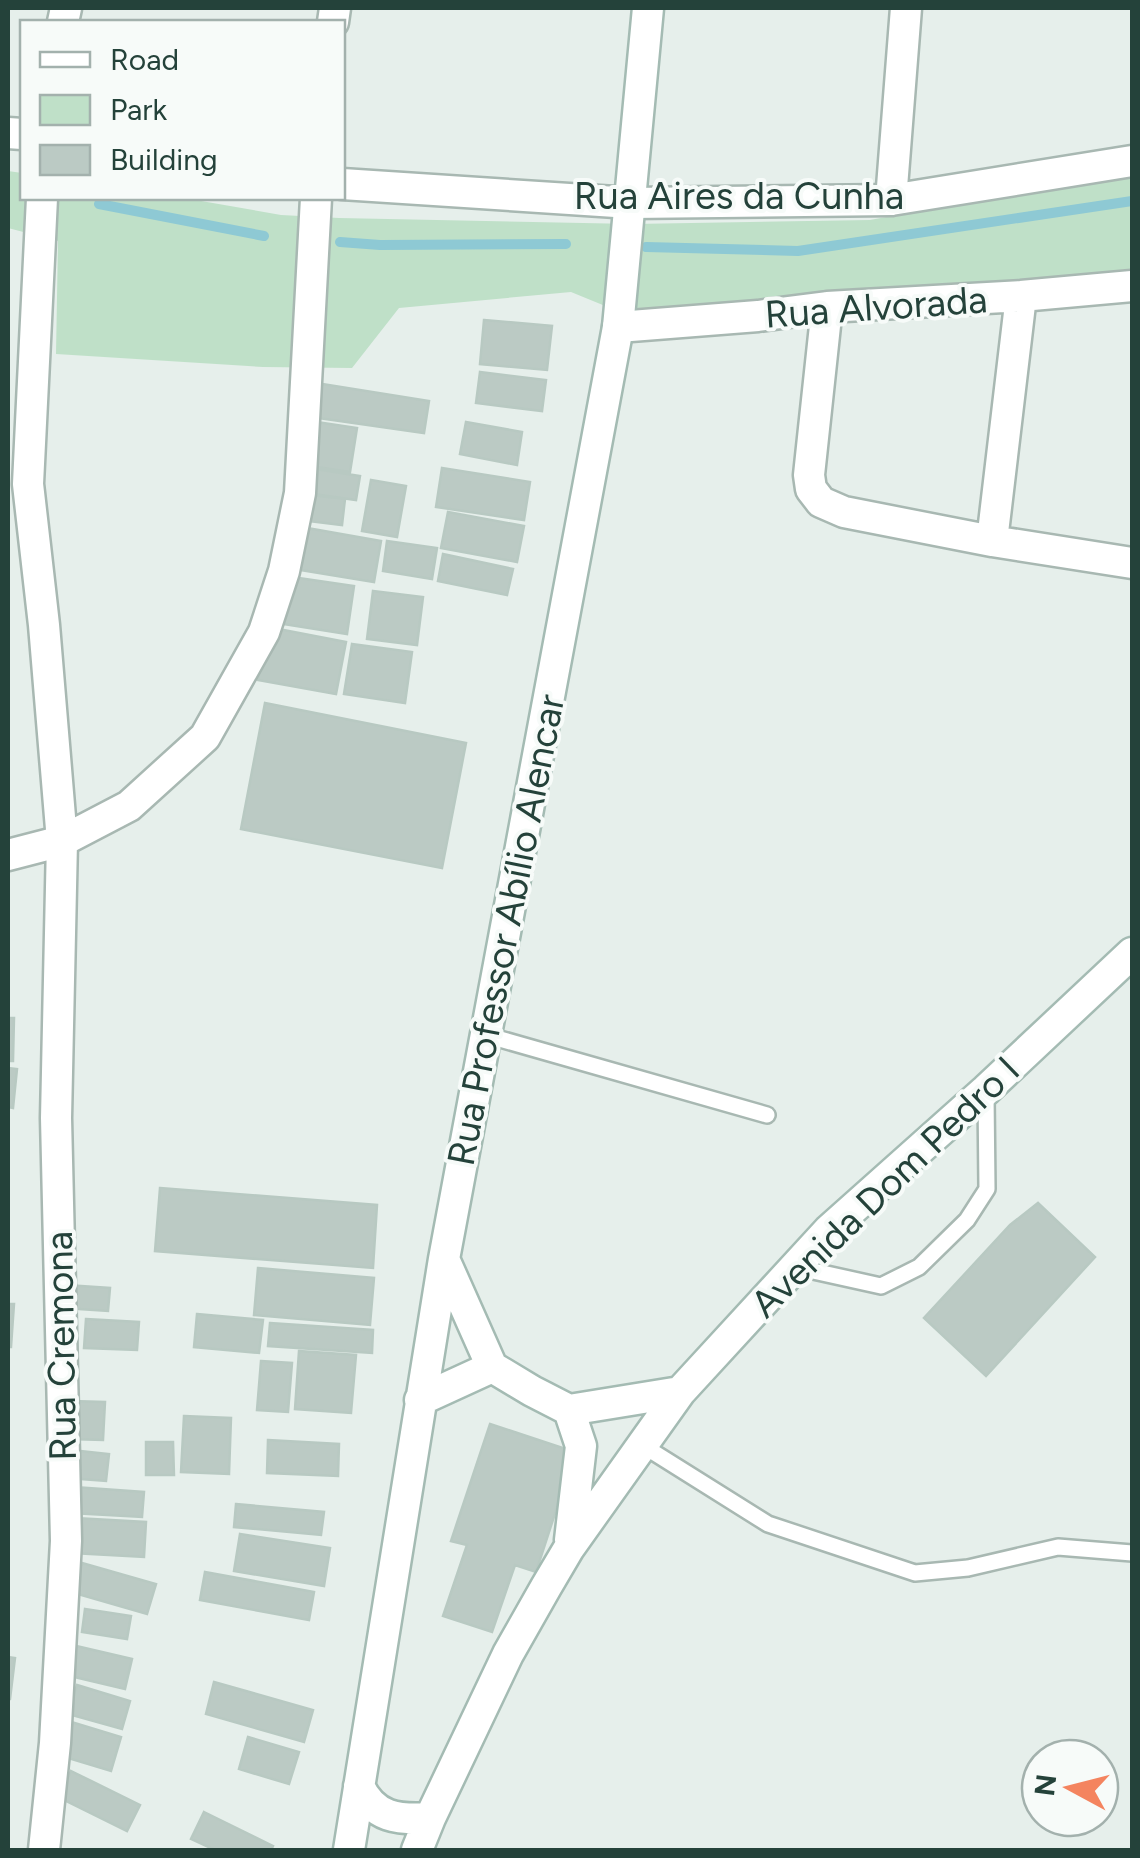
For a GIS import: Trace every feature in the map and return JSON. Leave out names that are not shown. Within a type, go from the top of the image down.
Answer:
[{"type":"street","name":"Rua Professor Abílio Alencar","points":[[349,1850],[444,1258],[618,327],[648,8]]},
{"type":"street","points":[[891,200],[906,8]]},
{"type":"street","name":"Rua Aires da Cunha","points":[[345,184],[631,203],[891,200],[1132,161]]},
{"type":"street","name":"Rua Cremona","points":[[42,200],[28,484],[62,841],[56,1118],[66,1542],[55,1743],[44,1850]]},
{"type":"street","points":[[8,855],[62,841],[129,806],[205,737],[264,632],[284,572],[300,493],[316,200]]},
{"type":"street","name":"Rua Alvorada","points":[[618,327],[827,307],[1132,286]]},
{"type":"street","points":[[992,541],[1021,296]]},
{"type":"street","points":[[827,307],[809,475],[811,489],[821,502],[844,512],[992,541],[1132,562]]},
{"type":"street","name":"Avenida Dom Pedro I","points":[[418,1850],[508,1654],[569,1548],[680,1392],[830,1230],[1132,953]]},
{"type":"street","points":[[444,1258],[492,1367],[568,1410],[680,1392]]},
{"type":"street","points":[[420,1400],[492,1367]]},
{"type":"street","points":[[568,1410],[581,1446],[569,1548]]},
{"type":"street","points":[[358,1786],[365,1799],[392,1817],[430,1818]]},
{"type":"lane","points":[[486,1035],[767,1115]]},
{"type":"lane","points":[[795,1268],[881,1286],[920,1267],[967,1220],[987,1190],[986,1090]]},
{"type":"lane","points":[[642,1445],[768,1524],[915,1573],[968,1568],[1058,1547],[1132,1553]]},
{"type":"green space","points":[[8,171],[20,173],[20,200],[195,200],[281,215],[633,224],[870,220],[1132,177],[1132,283],[637,319],[571,292],[399,308],[352,368],[263,367],[56,354],[58,241],[8,228]]},
{"type":"building","points":[[484,320],[552,326],[547,370],[480,364]]},
{"type":"building","points":[[480,372],[546,380],[542,411],[476,403]]},
{"type":"building","points":[[316,383],[429,401],[424,433],[311,417]]},
{"type":"building","points":[[310,421],[357,428],[350,472],[304,465]]},
{"type":"building","points":[[466,422],[522,432],[517,465],[460,454]]},
{"type":"building","points":[[309,468],[360,476],[356,500],[306,493]]},
{"type":"building","points":[[442,468],[530,482],[524,520],[436,507]]},
{"type":"building","points":[[371,480],[406,486],[397,537],[362,531]]},
{"type":"building","points":[[303,494],[345,499],[342,525],[300,520]]},
{"type":"building","points":[[448,512],[524,526],[517,562],[441,548]]},
{"type":"building","points":[[296,526],[381,541],[374,582],[288,568]]},
{"type":"building","points":[[387,541],[437,548],[432,579],[383,571]]},
{"type":"building","points":[[443,554],[513,569],[507,595],[438,581]]},
{"type":"building","points":[[285,576],[354,586],[347,634],[277,623]]},
{"type":"building","points":[[373,591],[423,597],[417,645],[367,639]]},
{"type":"building","points":[[268,627],[346,642],[336,694],[258,680]]},
{"type":"building","points":[[352,644],[412,652],[405,703],[344,694]]},
{"type":"building","points":[[265,703],[466,743],[442,868],[241,829]]},
{"type":"building","points":[[8,1018],[14,1018],[13,1061],[8,1061]]},
{"type":"building","points":[[8,1068],[17,1069],[13,1108],[8,1107]]},
{"type":"building","points":[[160,1188],[377,1205],[373,1268],[155,1251]]},
{"type":"building","points":[[1038,1203],[1095,1257],[986,1376],[924,1318],[1010,1225]]},
{"type":"building","points":[[258,1268],[374,1278],[370,1325],[254,1315]]},
{"type":"building","points":[[66,1285],[110,1288],[108,1311],[64,1308]]},
{"type":"building","points":[[8,1304],[14,1304],[11,1347],[8,1347]]},
{"type":"building","points":[[197,1314],[263,1320],[259,1353],[194,1347]]},
{"type":"building","points":[[86,1319],[139,1322],[137,1350],[84,1348]]},
{"type":"building","points":[[270,1323],[373,1330],[372,1353],[268,1346]]},
{"type":"building","points":[[299,1351],[356,1355],[351,1413],[295,1409]]},
{"type":"building","points":[[261,1361],[292,1363],[288,1412],[257,1410]]},
{"type":"building","points":[[71,1401],[105,1402],[103,1440],[69,1439]]},
{"type":"building","points":[[184,1416],[231,1418],[229,1474],[181,1472]]},
{"type":"building","points":[[490,1424],[575,1452],[536,1572],[515,1565],[492,1632],[443,1616],[467,1545],[451,1541]]},
{"type":"building","points":[[268,1440],[339,1444],[338,1476],[267,1473]]},
{"type":"building","points":[[146,1442],[173,1442],[174,1475],[146,1475]]},
{"type":"building","points":[[71,1450],[109,1454],[106,1481],[68,1478]]},
{"type":"building","points":[[74,1487],[144,1492],[142,1517],[72,1513]]},
{"type":"building","points":[[236,1504],[324,1512],[321,1535],[234,1527]]},
{"type":"building","points":[[75,1518],[146,1522],[144,1557],[73,1553]]},
{"type":"building","points":[[240,1534],[330,1548],[324,1586],[234,1571]]},
{"type":"building","points":[[82,1563],[156,1584],[147,1614],[74,1593]]},
{"type":"building","points":[[205,1572],[314,1592],[309,1620],[200,1600]]},
{"type":"building","points":[[85,1609],[131,1616],[127,1639],[82,1632]]},
{"type":"building","points":[[72,1645],[132,1659],[125,1689],[66,1675]]},
{"type":"building","points":[[8,1657],[15,1658],[10,1699],[8,1699]]},
{"type":"building","points":[[214,1682],[313,1710],[304,1742],[206,1714]]},
{"type":"building","points":[[77,1685],[130,1701],[122,1729],[68,1714]]},
{"type":"building","points":[[68,1721],[121,1737],[111,1771],[58,1755]]},
{"type":"building","points":[[248,1737],[299,1752],[289,1784],[239,1769]]},
{"type":"building","points":[[71,1771],[140,1805],[127,1831],[58,1797]]},
{"type":"building","points":[[204,1812],[273,1846],[271,1850],[215,1850],[191,1839]]},
{"type":"waterway","points":[[646,247],[798,251],[1132,201]]},
{"type":"waterway","points":[[99,204],[264,236]]},
{"type":"waterway","points":[[340,242],[566,244]]}]
